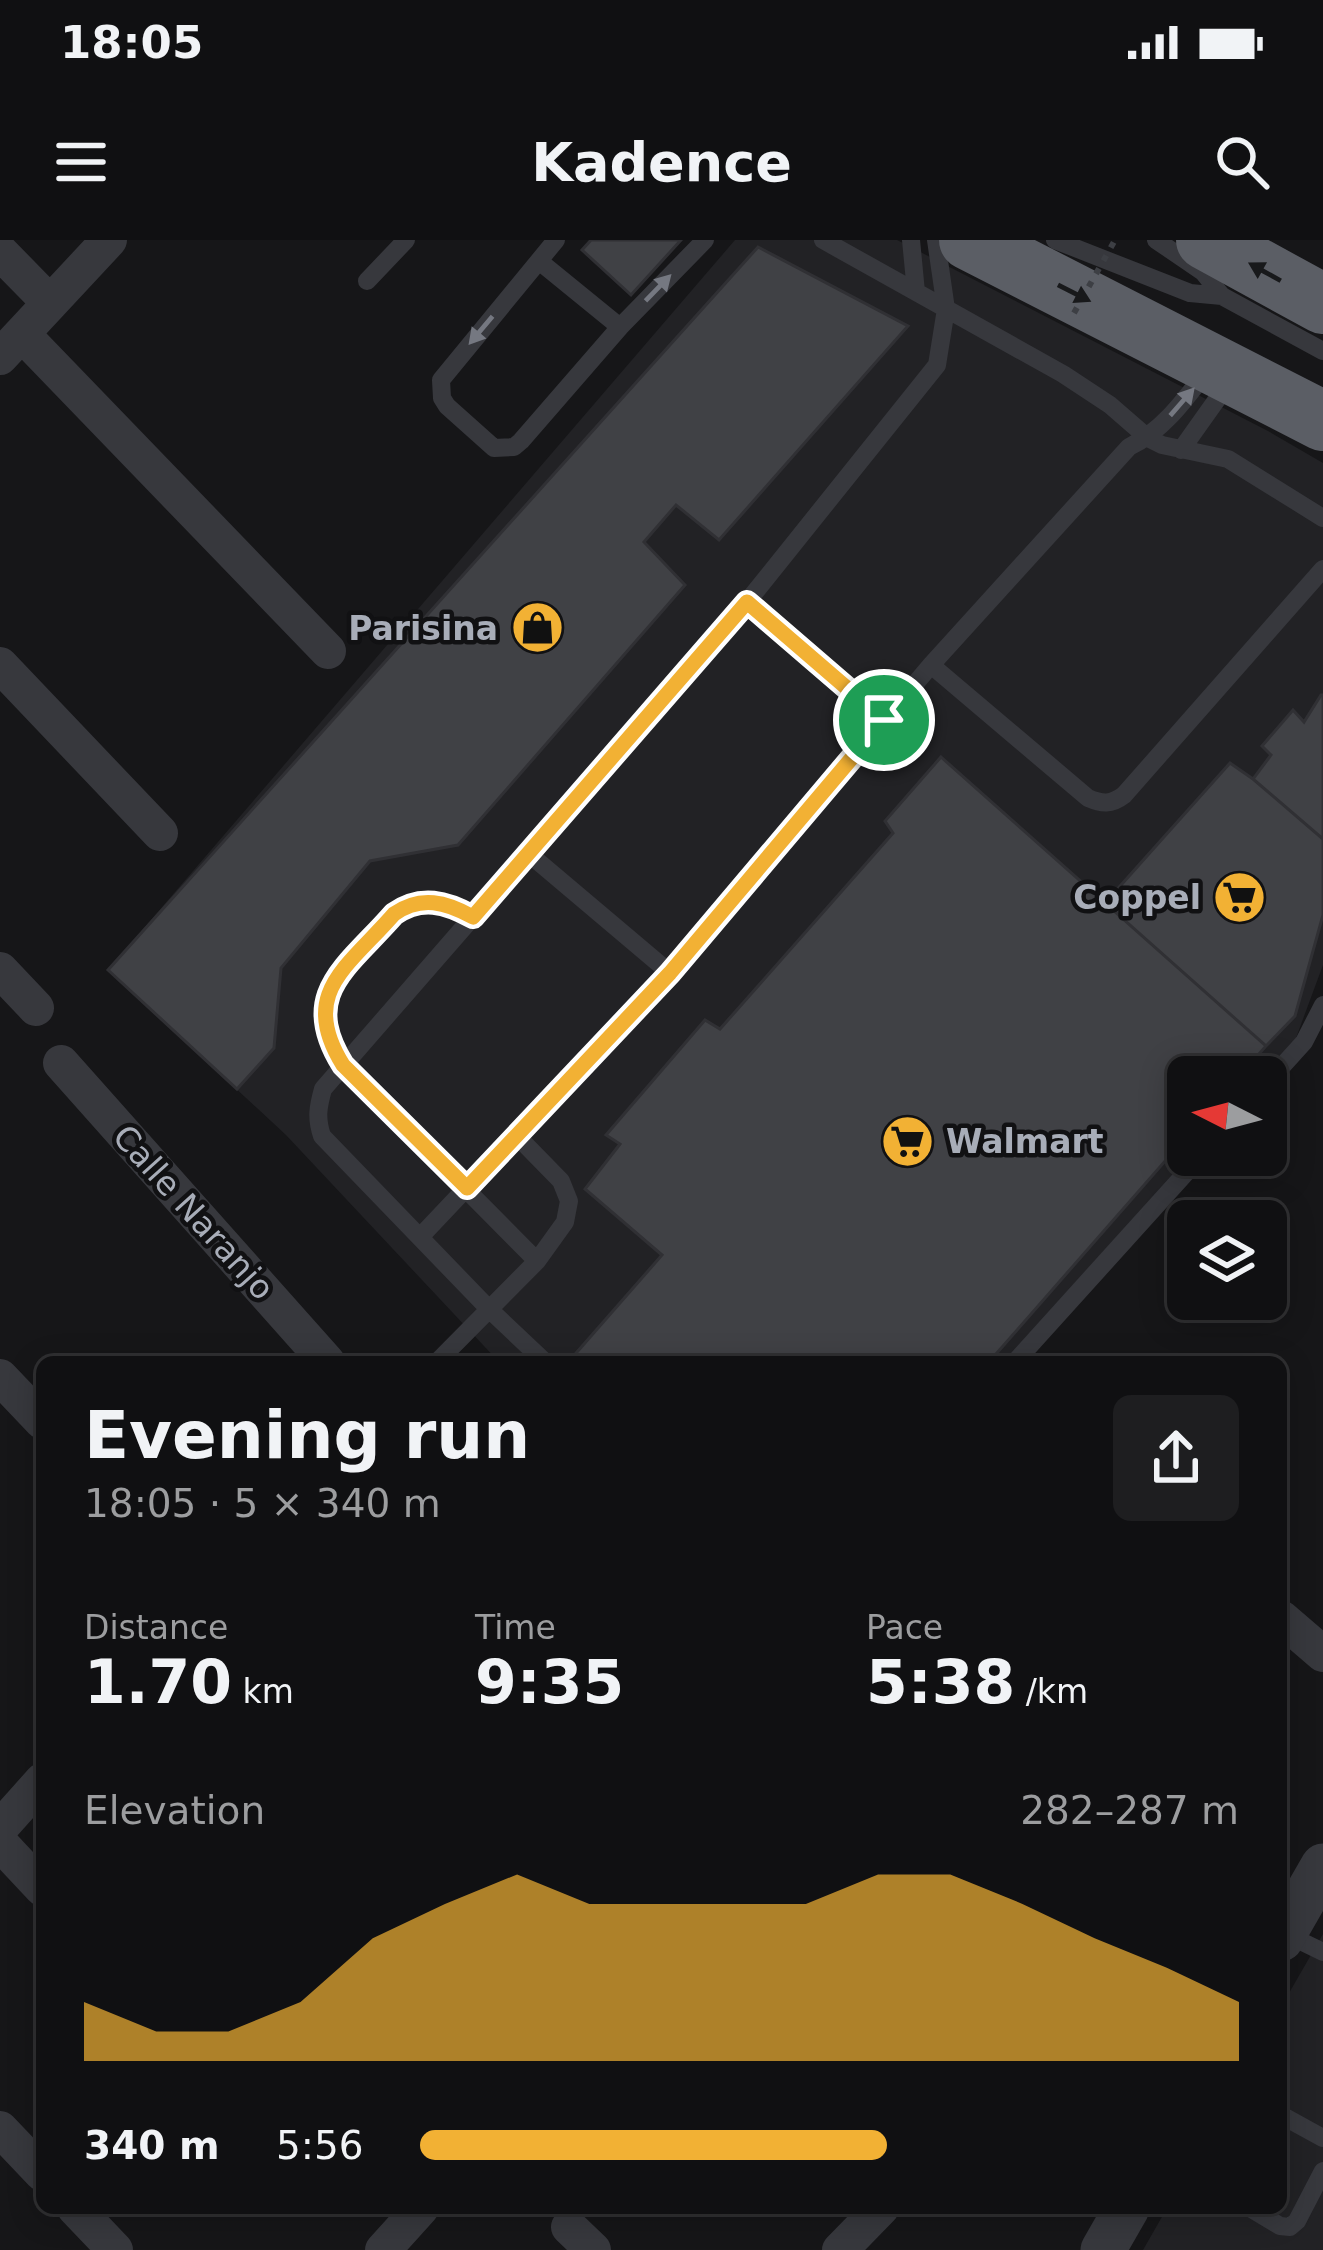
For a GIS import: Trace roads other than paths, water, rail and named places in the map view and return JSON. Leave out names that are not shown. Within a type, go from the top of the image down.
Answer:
[{"type":"highway","points":[[969,240],[1323,422]]},
{"type":"highway","points":[[1214,268],[1323,304]]},
{"type":"street","points":[[109,240],[11,345],[328,651]]},
{"type":"street","points":[[0,252],[50,304]]},
{"type":"street","points":[[0,665],[160,833]]},
{"type":"street","points":[[0,970],[36,1008]]},
{"type":"street","name":"Calle Naranjo","points":[[61,1063],[323,1356]]},
{"type":"street","points":[[0,1377],[36,1415]]},
{"type":"street","points":[[1287,1623],[1323,1654]]},
{"type":"street","points":[[0,1828],[36,1788]]},
{"type":"street","points":[[0,1843],[36,1882]]},
{"type":"street","points":[[1292,1939],[1323,1865]]},
{"type":"street","points":[[0,2129],[36,2168]]},
{"type":"street","points":[[81,2214],[115,2250]]},
{"type":"street","points":[[383,2250],[416,2214]]},
{"type":"street","points":[[840,2250],[875,2214]]},
{"type":"street","points":[[1103,2250],[1124,2214]]},
{"type":"lane","points":[[367,281],[406,240]]},
{"type":"lane","points":[[556,240],[441,380],[442,398],[486,442],[504,449],[521,441],[620,327],[705,240]]},
{"type":"lane","points":[[823,240],[1063,374],[1148,438],[1228,460],[1323,518]]},
{"type":"lane","points":[[910,240],[916,292]]},
{"type":"lane","points":[[538,1356],[322,1136],[317,1107],[323,1089],[747,602],[937,364],[946,309],[936,240]]},
{"type":"lane","points":[[1055,240],[1190,293],[1214,268]]},
{"type":"lane","points":[[1156,240],[1203,272],[1214,268]]},
{"type":"lane","points":[[538,261],[620,327]]},
{"type":"lane","points":[[1214,268],[1323,351]]},
{"type":"lane","points":[[420,1237],[670,973],[931,665],[1129,447],[1148,438],[1224,369]]},
{"type":"lane","points":[[1181,450],[1224,369]]},
{"type":"lane","points":[[931,665],[1088,798],[1106,804],[1124,795],[1323,568]]},
{"type":"lane","points":[[747,602],[884,720]]},
{"type":"lane","points":[[528,853],[670,973]]},
{"type":"lane","points":[[473,917],[433,901],[394,914],[326,996],[325,1027],[343,1065],[537,1261]]},
{"type":"lane","points":[[1287,1061],[1304,1042],[1323,1005]]},
{"type":"lane","points":[[442,1356],[537,1261],[565,1222],[569,1201],[561,1181],[518,1137]]},
{"type":"lane","points":[[1021,1356],[1183,1176]]},
{"type":"lane","points":[[1287,2118],[1323,2138]]},
{"type":"lane","points":[[1260,2214],[1290,2227],[1298,2221],[1323,2171]]},
{"type":"place","name":"Parisina","points":[[537,628]]},
{"type":"place","name":"Coppel","points":[[1240,897]]},
{"type":"place","name":"Walmart","points":[[907,1141]]}]
